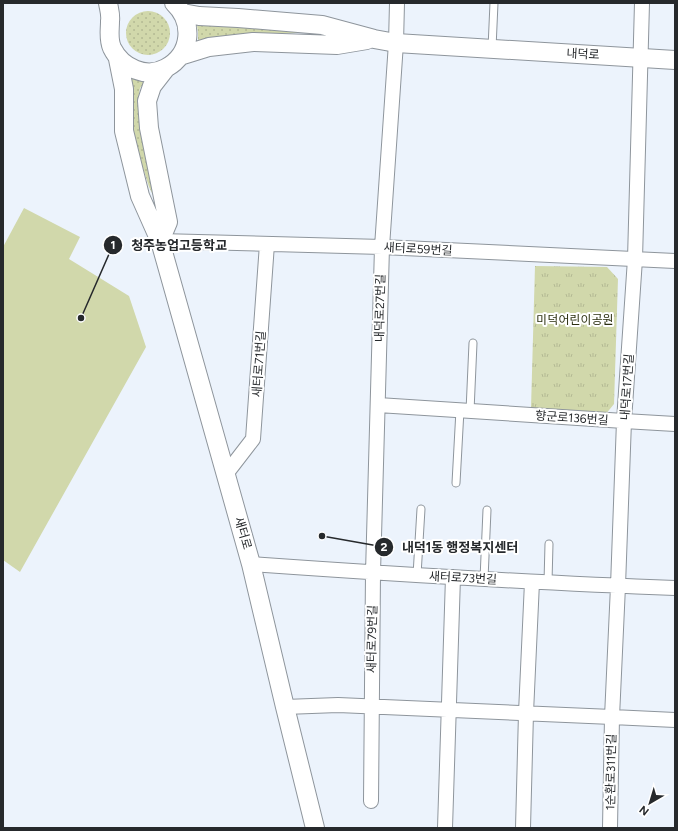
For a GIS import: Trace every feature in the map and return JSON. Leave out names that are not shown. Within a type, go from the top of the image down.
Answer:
[{"type":"street","name":"새터로","points":[[108,3],[110,21],[109,34],[112,47],[118,59],[124,89],[124,131],[140,196],[160,242],[251,564],[315,828]]},
{"type":"street","points":[[110,21],[116,9],[122,3]]},
{"type":"street","name":"내덕로27번길","points":[[373,573],[382,248],[396,43],[397,3]]},
{"type":"street","name":"내덕로17번길","points":[[612,717],[624,421],[635,259],[642,3]]},
{"type":"street","points":[[179,8],[199,16],[322,25],[374,39]]},
{"type":"street","points":[[118,59],[129,67],[141,72],[154,72],[166,68],[176,61],[184,50],[188,38],[187,26],[179,8]]},
{"type":"street","points":[[180,56],[209,47],[254,42],[337,45],[374,39]]},
{"type":"street","name":"내덕로","points":[[374,39],[396,43],[675,60]]},
{"type":"street","points":[[160,242],[168,222],[149,128],[146,101],[152,86],[166,68]]},
{"type":"street","name":"새터로59번길","points":[[160,242],[382,248],[675,261]]},
{"type":"street","name":"새터로71번길","points":[[226,474],[253,439],[267,244]]},
{"type":"street","name":"향군로136번길","points":[[378,405],[675,424]]},
{"type":"street","name":"새터로73번길","points":[[251,564],[373,573],[675,588]]},
{"type":"street","name":"새터로79번길","points":[[371,801],[373,573]]},
{"type":"street","points":[[445,828],[453,577]]},
{"type":"street","points":[[523,828],[526,713],[532,582]]},
{"type":"street","points":[[285,707],[338,705],[372,706],[675,720]]},
{"type":"street","name":"1순환로311번길","points":[[610,828],[612,717]]},
{"type":"lane","points":[[492,48],[494,3]]},
{"type":"lane","points":[[456,483],[473,343]]},
{"type":"lane","points":[[417,575],[421,509]]},
{"type":"lane","points":[[484,579],[487,510]]},
{"type":"lane","points":[[548,582],[549,544]]},
{"type":"green space","points":[[148,11],[160,15],[166,21],[170,33],[166,45],[160,51],[148,55],[136,51],[130,45],[126,33],[130,21],[136,15]]},
{"type":"green space","points":[[197,25],[223,25],[306,31],[198,40]]},
{"type":"green space","points":[[130,74],[147,80],[140,88],[138,99],[139,118],[149,156],[156,201],[149,187],[132,133]]},
{"type":"green space","points":[[24,208],[80,237],[69,259],[129,296],[146,347],[20,572],[3,560],[3,247]]},
{"type":"green space","name":"미덕어린이공원","points":[[535,266],[607,267],[618,279],[614,404],[605,415],[531,408]]},
{"type":"place","name":"청주농업고등학교","points":[[81,318]]},
{"type":"place","name":"내덕1동 행정복지센터","points":[[322,536]]}]
